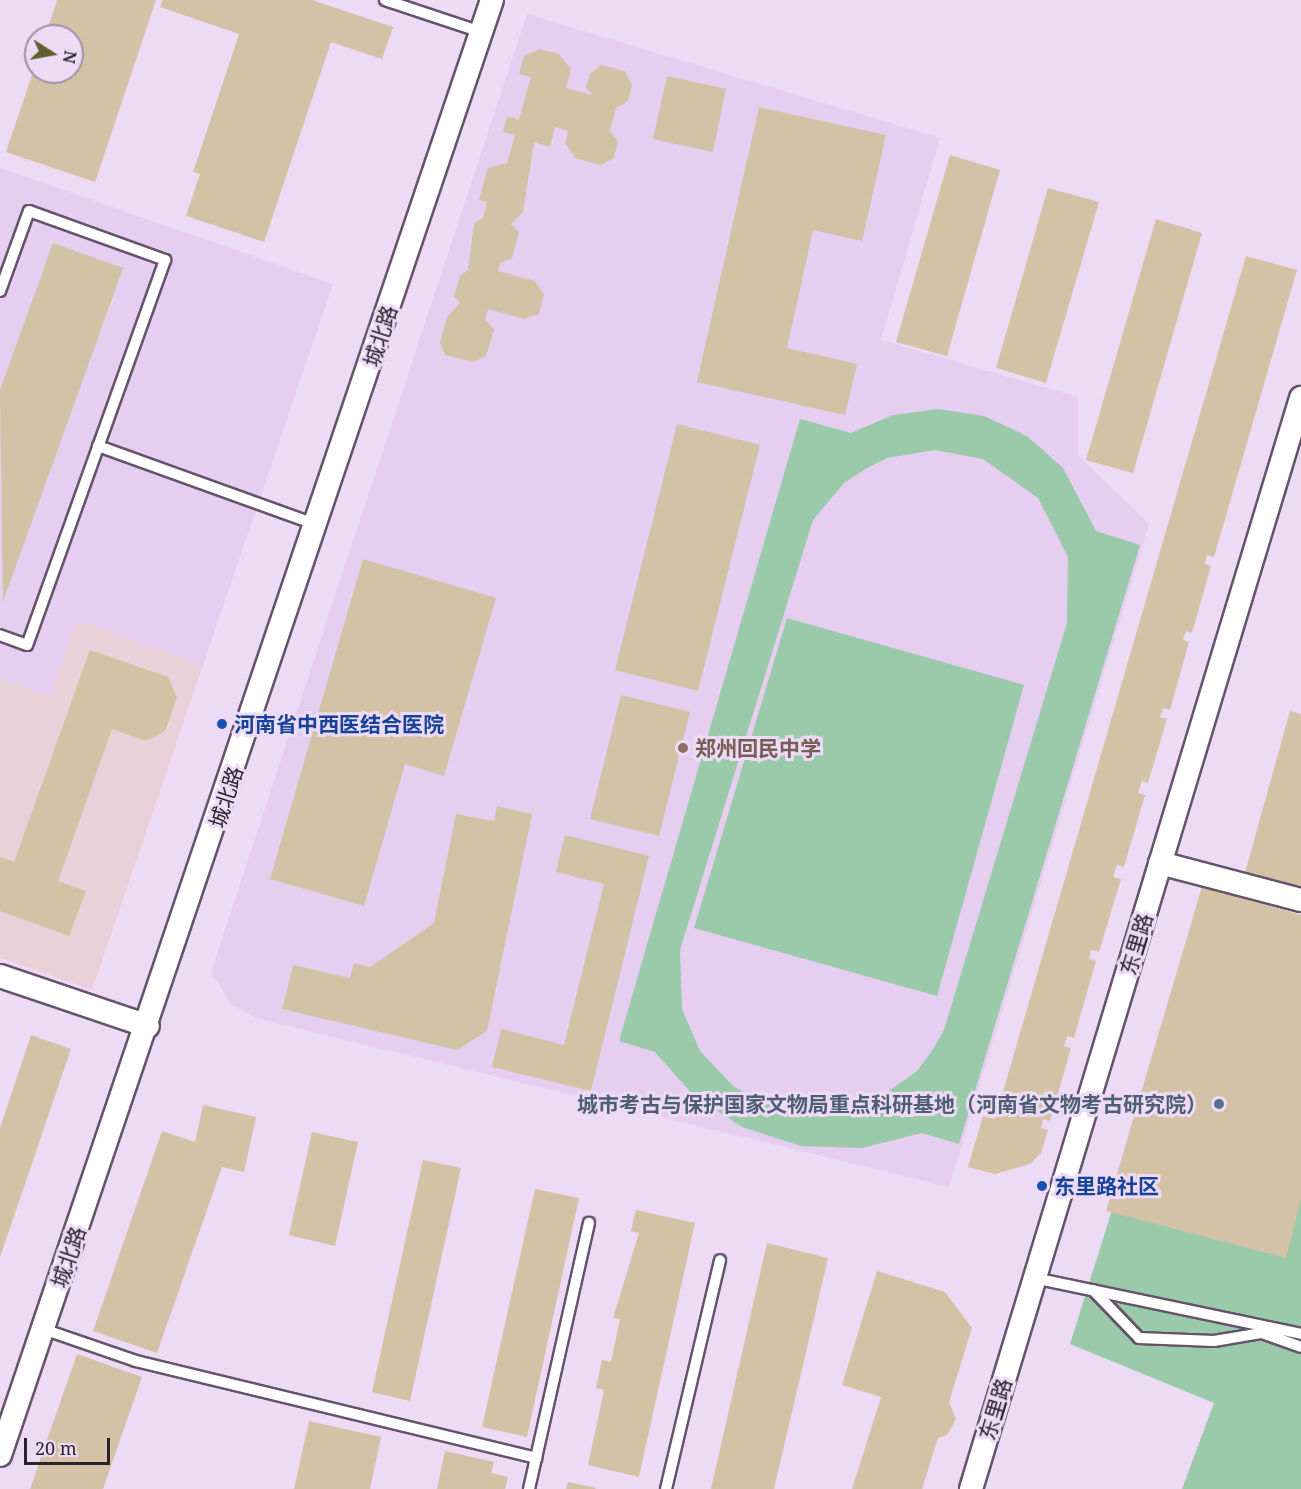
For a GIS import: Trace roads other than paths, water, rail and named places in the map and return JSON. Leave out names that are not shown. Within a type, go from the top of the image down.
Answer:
[{"type":"street","name":"城北路","points":[[0,1455],[148,1026],[492,0]]},
{"type":"street","name":"东里路","points":[[971,1489],[1301,398]]},
{"type":"street","points":[[1160,863],[1301,900]]},
{"type":"street","points":[[0,976],[148,1026]]},
{"type":"lane","points":[[385,0],[481,32]]},
{"type":"lane","points":[[0,291],[29,211],[165,260],[27,645],[0,635]]},
{"type":"lane","points":[[98,446],[317,524]]},
{"type":"lane","points":[[529,1489],[589,1223]]},
{"type":"lane","points":[[666,1489],[720,1260]]},
{"type":"lane","points":[[1034,1278],[1301,1334]]},
{"type":"lane","points":[[1093,1290],[1138,1338],[1214,1341],[1262,1333],[1301,1347]]},
{"type":"lane","points":[[43,1329],[136,1362],[536,1458]]},
{"type":"place","name":"河南省中西医结合医院","points":[[222,724]]},
{"type":"place","name":"郑州回民中学","points":[[683,748]]},
{"type":"place","name":"城市考古与保护国家文物局重点科研基地（河南省文物考古研究院）","points":[[1219,1104]]},
{"type":"place","name":"东里路社区","points":[[1042,1186]]}]
